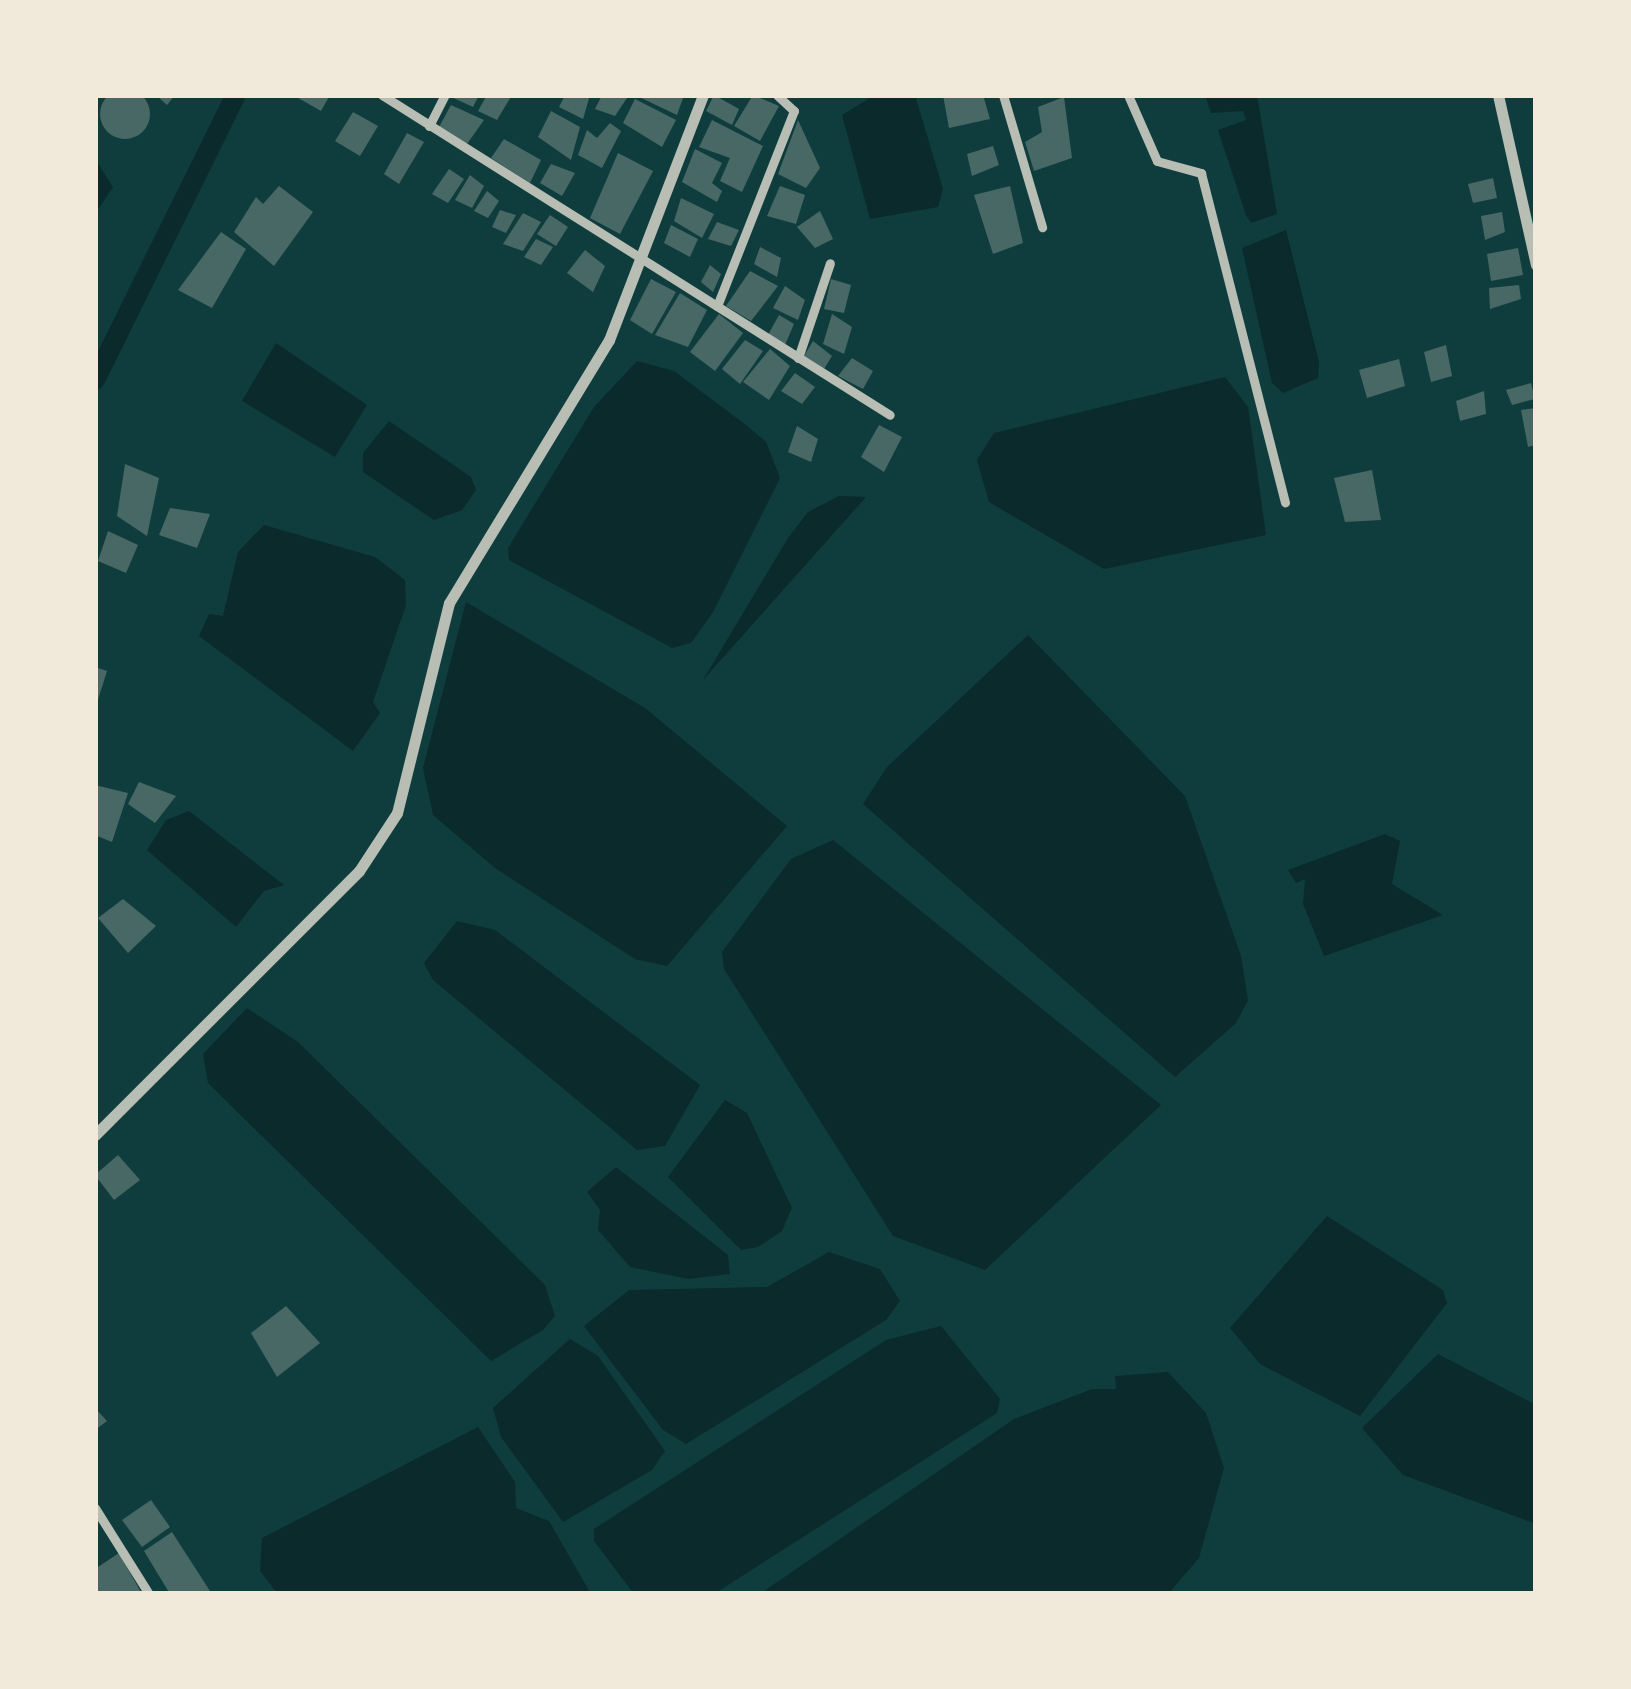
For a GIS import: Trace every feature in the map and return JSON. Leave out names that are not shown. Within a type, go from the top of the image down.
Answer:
[{"type":"street","points":[[382,95],[890,414]]},
{"type":"street","points":[[429,126],[445,95]]},
{"type":"street","points":[[95,1135],[359,871],[397,813],[449,603],[609,340],[646,261],[703,95]]},
{"type":"street","points":[[717,306],[794,111],[777,95]]},
{"type":"street","points":[[1002,95],[1042,227]]},
{"type":"street","points":[[1128,95],[1157,161],[1201,173],[1286,502]]},
{"type":"street","points":[[1498,95],[1536,265]]},
{"type":"street","points":[[798,358],[830,263]]},
{"type":"street","points":[[95,1508],[150,1594]]},
{"type":"water","points":[[875,95],[915,95],[943,189],[938,207],[870,219],[842,115]]},
{"type":"water","points":[[1205,95],[1257,95],[1277,214],[1251,223],[1246,215],[1218,130],[1246,120],[1243,111],[1211,113]]},
{"type":"water","points":[[95,159],[113,187],[95,214]]},
{"type":"water","points":[[1286,230],[1319,362],[1318,378],[1283,393],[1272,383],[1242,248]]},
{"type":"water","points":[[276,343],[367,405],[335,457],[242,401]]},
{"type":"water","points":[[637,361],[674,371],[746,425],[766,442],[780,478],[713,612],[691,643],[672,648],[509,560],[508,548],[594,407]]},
{"type":"water","points":[[1225,377],[1248,407],[1266,535],[1104,569],[989,502],[977,460],[994,433]]},
{"type":"water","points":[[389,421],[471,477],[476,490],[462,510],[434,520],[363,472],[363,453]]},
{"type":"water","points":[[839,496],[866,497],[703,680],[788,538],[808,512]]},
{"type":"water","points":[[264,525],[375,557],[405,580],[406,605],[373,702],[380,713],[353,751],[199,636],[209,614],[223,616],[238,552]]},
{"type":"water","points":[[466,602],[645,708],[787,826],[667,966],[635,959],[495,868],[433,815],[423,768]]},
{"type":"water","points":[[1028,635],[1185,796],[1241,956],[1248,1000],[1236,1023],[1175,1077],[863,804],[887,767]]},
{"type":"water","points":[[189,811],[284,885],[264,891],[236,927],[147,850],[166,820]]},
{"type":"water","points":[[1385,834],[1400,841],[1392,884],[1443,915],[1324,956],[1303,904],[1305,879],[1296,883],[1288,870]]},
{"type":"water","points":[[833,840],[1161,1105],[985,1270],[893,1236],[724,969],[722,952],[791,859]]},
{"type":"water","points":[[457,921],[495,930],[700,1085],[665,1146],[637,1150],[433,980],[424,963]]},
{"type":"water","points":[[247,1008],[298,1042],[545,1285],[555,1316],[543,1330],[491,1361],[208,1083],[203,1054]]},
{"type":"water","points":[[725,1100],[747,1113],[792,1208],[782,1231],[758,1247],[741,1250],[668,1177]]},
{"type":"water","points":[[616,1167],[728,1255],[730,1274],[688,1279],[630,1267],[598,1230],[600,1210],[587,1192]]},
{"type":"water","points":[[1327,1216],[1443,1290],[1447,1303],[1360,1416],[1260,1364],[1230,1328]]},
{"type":"water","points":[[829,1252],[880,1269],[900,1301],[886,1320],[686,1444],[663,1430],[584,1326],[629,1290],[767,1287]]},
{"type":"water","points":[[941,1326],[1000,1399],[997,1413],[714,1594],[634,1594],[594,1541],[594,1529],[886,1340]]},
{"type":"water","points":[[570,1339],[598,1356],[665,1451],[652,1470],[563,1522],[501,1437],[493,1408]]},
{"type":"water","points":[[1438,1354],[1536,1405],[1536,1524],[1403,1475],[1362,1428]]},
{"type":"water","points":[[1168,1372],[1206,1413],[1224,1468],[1199,1558],[1168,1594],[760,1594],[1014,1419],[1092,1389],[1116,1389],[1115,1376]]},
{"type":"water","points":[[478,1427],[515,1482],[516,1508],[549,1521],[591,1594],[278,1594],[260,1571],[262,1538]]},
{"type":"building","points":[[125,89],[143,96],[150,114],[143,132],[125,139],[107,132],[100,114],[107,96]]},
{"type":"building","points":[[156,95],[175,95],[167,105]]},
{"type":"building","points":[[293,95],[330,95],[321,111]]},
{"type":"building","points":[[447,95],[479,95],[473,107]]},
{"type":"building","points":[[487,95],[512,95],[497,120],[478,111]]},
{"type":"building","points":[[565,95],[590,95],[583,119],[559,107]]},
{"type":"building","points":[[602,95],[627,98],[615,116],[595,109]]},
{"type":"building","points":[[635,95],[684,95],[677,115]]},
{"type":"building","points":[[714,95],[739,109],[732,125],[706,111]]},
{"type":"building","points":[[753,95],[779,106],[760,141],[734,126]]},
{"type":"building","points":[[943,95],[983,95],[990,119],[949,128]]},
{"type":"building","points":[[1064,97],[1072,158],[1034,171],[1025,142],[1042,132],[1038,107]]},
{"type":"building","points":[[635,99],[676,120],[662,147],[623,123]]},
{"type":"building","points":[[451,105],[484,120],[467,144],[439,127]]},
{"type":"building","points":[[551,111],[580,127],[571,160],[538,137]]},
{"type":"building","points":[[353,112],[378,126],[360,156],[335,141]]},
{"type":"building","points":[[712,120],[763,146],[742,192],[720,181],[730,158],[699,147]]},
{"type":"building","points":[[798,120],[820,168],[806,188],[778,174]]},
{"type":"building","points":[[610,123],[621,131],[602,168],[578,155],[587,130],[597,138]]},
{"type":"building","points":[[407,133],[424,142],[399,184],[384,174]]},
{"type":"building","points":[[504,139],[541,160],[530,183],[491,158]]},
{"type":"building","points":[[993,146],[999,165],[972,176],[967,154]]},
{"type":"building","points":[[695,149],[722,163],[712,183],[722,191],[717,202],[682,182]]},
{"type":"building","points":[[618,153],[653,171],[620,234],[590,218]]},
{"type":"building","points":[[551,164],[575,173],[562,196],[540,183]]},
{"type":"building","points":[[449,169],[464,179],[448,203],[432,194]]},
{"type":"building","points":[[470,175],[484,186],[472,208],[455,200]]},
{"type":"building","points":[[1493,178],[1497,198],[1473,203],[1468,184]]},
{"type":"building","points":[[279,186],[313,212],[274,266],[234,232],[256,197],[263,204]]},
{"type":"building","points":[[780,186],[805,195],[796,224],[767,216]]},
{"type":"building","points":[[1010,186],[1023,243],[993,254],[974,195]]},
{"type":"building","points":[[487,191],[499,201],[488,218],[474,211]]},
{"type":"building","points":[[681,198],[714,214],[702,238],[674,221]]},
{"type":"building","points":[[500,210],[516,215],[506,233],[492,227]]},
{"type":"building","points":[[820,211],[833,239],[815,248],[797,227]]},
{"type":"building","points":[[1502,212],[1505,232],[1485,240],[1481,216]]},
{"type":"building","points":[[523,213],[541,222],[523,251],[503,244]]},
{"type":"building","points":[[550,215],[568,227],[556,246],[537,234]]},
{"type":"building","points":[[717,222],[739,230],[731,246],[708,239]]},
{"type":"building","points":[[671,225],[698,239],[690,257],[664,243]]},
{"type":"building","points":[[221,232],[246,249],[212,308],[178,290]]},
{"type":"building","points":[[536,239],[553,247],[541,265],[524,257]]},
{"type":"building","points":[[760,247],[781,258],[777,277],[754,264]]},
{"type":"building","points":[[1518,248],[1523,275],[1491,281],[1487,254]]},
{"type":"building","points":[[585,250],[605,266],[593,292],[567,273]]},
{"type":"building","points":[[710,265],[721,274],[713,292],[701,282]]},
{"type":"building","points":[[750,271],[778,286],[751,321],[726,306]]},
{"type":"building","points":[[651,279],[676,292],[652,334],[630,320]]},
{"type":"building","points":[[831,279],[851,285],[844,313],[824,309]]},
{"type":"building","points":[[1519,285],[1521,299],[1490,309],[1489,288]]},
{"type":"building","points":[[785,286],[805,300],[798,320],[773,308]]},
{"type":"building","points":[[680,293],[707,310],[688,347],[655,335]]},
{"type":"building","points":[[719,314],[743,333],[715,371],[690,352]]},
{"type":"building","points":[[832,314],[852,327],[844,354],[823,344]]},
{"type":"building","points":[[779,315],[794,324],[785,345],[768,335]]},
{"type":"building","points":[[745,340],[763,351],[740,384],[722,369]]},
{"type":"building","points":[[813,341],[832,356],[824,369],[804,356]]},
{"type":"building","points":[[1446,345],[1452,376],[1431,382],[1424,352]]},
{"type":"building","points":[[770,349],[790,366],[769,400],[743,382]]},
{"type":"building","points":[[852,358],[873,371],[863,389],[838,376]]},
{"type":"building","points":[[1399,359],[1405,386],[1367,398],[1359,370]]},
{"type":"building","points":[[795,373],[815,387],[802,404],[781,391]]},
{"type":"building","points":[[1531,383],[1535,399],[1512,405],[1506,390]]},
{"type":"building","points":[[1484,391],[1486,414],[1460,421],[1456,401]]},
{"type":"building","points":[[1536,408],[1536,445],[1528,447],[1521,410]]},
{"type":"building","points":[[879,425],[902,437],[884,472],[861,457]]},
{"type":"building","points":[[797,426],[818,439],[811,462],[788,452]]},
{"type":"building","points":[[125,464],[159,478],[147,536],[117,516]]},
{"type":"building","points":[[1372,470],[1381,520],[1345,522],[1334,478]]},
{"type":"building","points":[[170,508],[210,514],[197,548],[159,535]]},
{"type":"building","points":[[108,531],[138,545],[126,573],[98,561]]},
{"type":"building","points":[[95,667],[107,671],[96,706],[95,706]]},
{"type":"building","points":[[139,782],[176,796],[155,823],[128,804]]},
{"type":"building","points":[[95,785],[128,793],[112,842],[95,835]]},
{"type":"building","points":[[123,899],[156,926],[128,953],[98,918]]},
{"type":"building","points":[[118,1155],[140,1180],[114,1200],[95,1175]]},
{"type":"building","points":[[286,1306],[320,1343],[277,1377],[251,1333]]},
{"type":"building","points":[[95,1408],[107,1421],[95,1430]]},
{"type":"building","points":[[151,1500],[170,1527],[142,1547],[122,1520]]},
{"type":"building","points":[[172,1532],[210,1591],[206,1594],[170,1594],[144,1551]]},
{"type":"building","points":[[119,1553],[142,1594],[95,1594],[95,1569]]},
{"type":"waterway","points":[[95,380],[236,95]]}]
